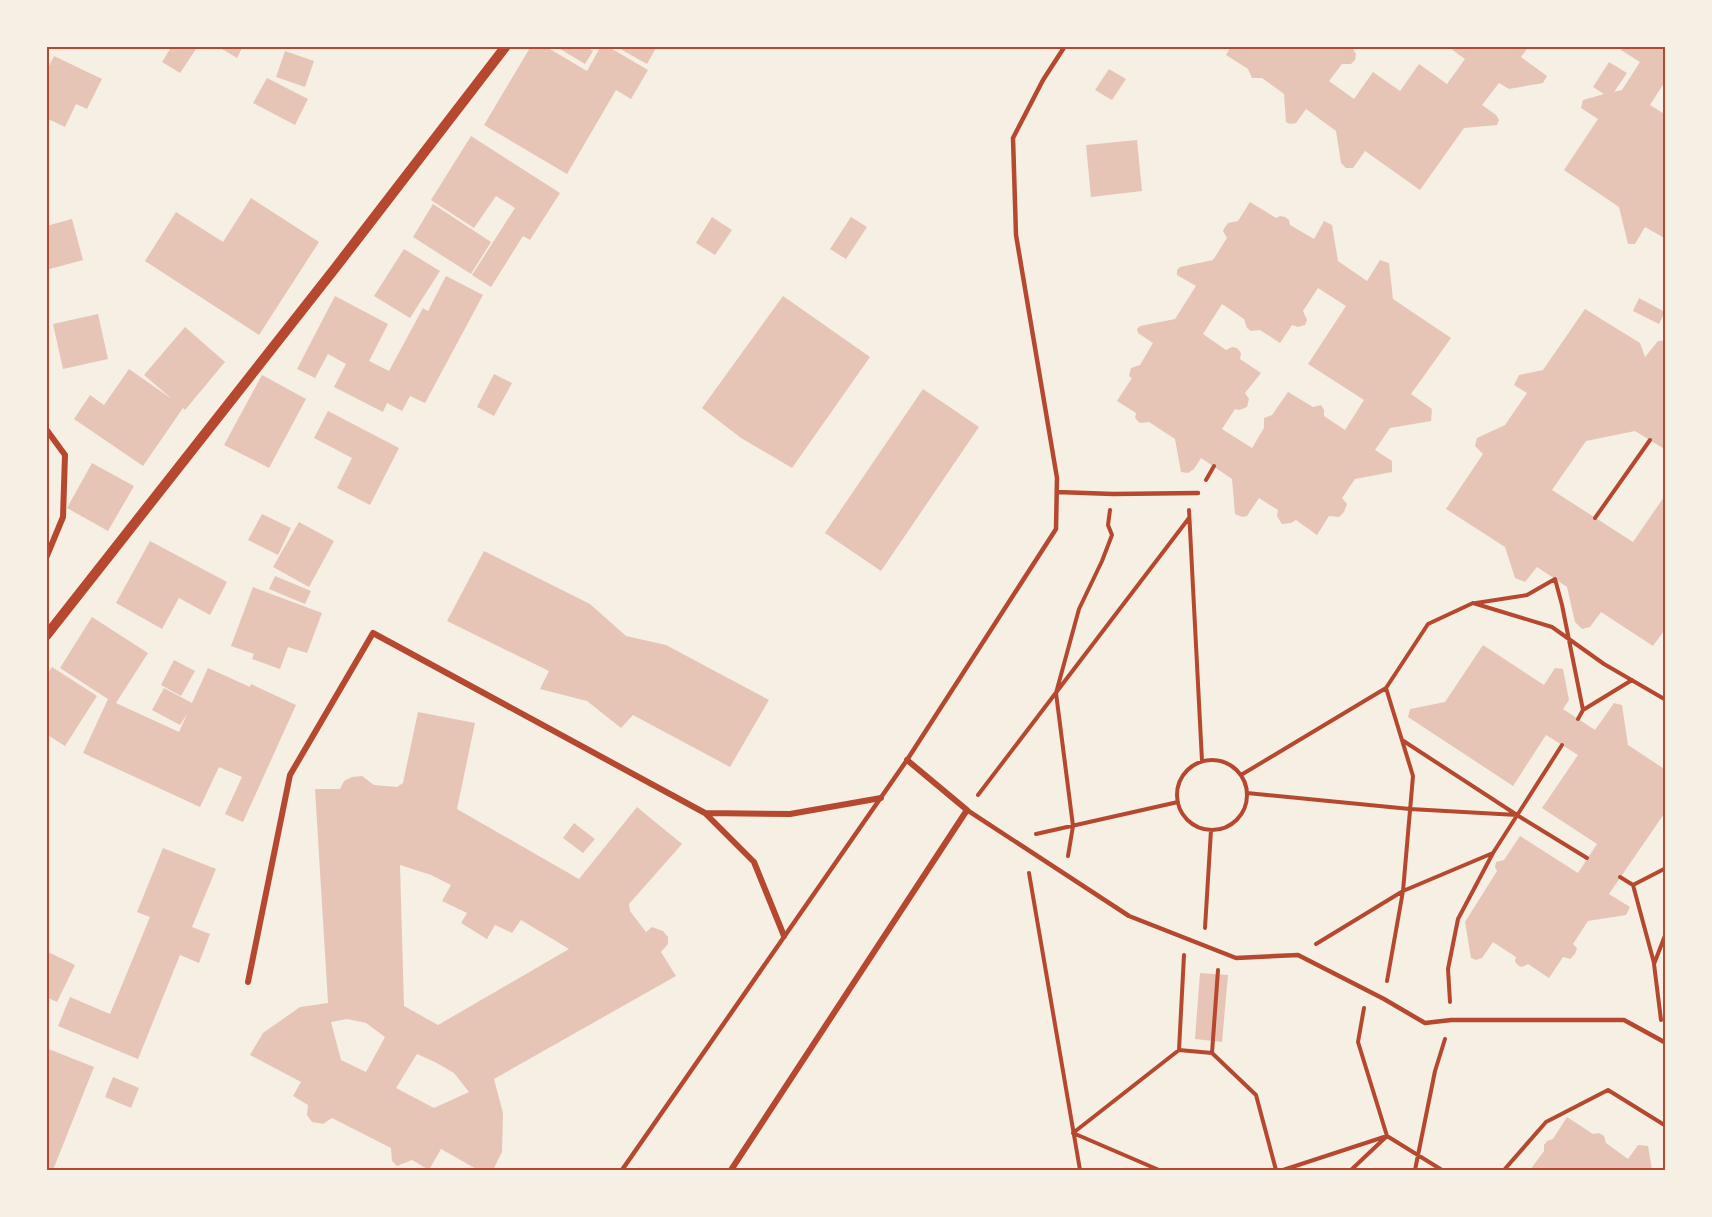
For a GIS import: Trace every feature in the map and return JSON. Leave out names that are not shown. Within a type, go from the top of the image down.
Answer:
[{"type":"street","points":[[46,636],[344,258],[506,46]]},
{"type":"street","points":[[46,429],[65,455],[63,518],[46,558]]},
{"type":"street","points":[[248,982],[290,775],[373,633],[705,813],[754,862],[784,936]]},
{"type":"street","points":[[731,1170],[967,810],[907,760]]},
{"type":"street","points":[[705,813],[790,814],[881,798]]},
{"type":"lane","points":[[622,1170],[907,760],[1056,529],[1057,478],[1016,235],[1013,138],[1043,80],[1065,46]]},
{"type":"lane","points":[[1057,492],[1113,494],[1198,492]]},
{"type":"lane","points":[[967,810],[1129,916],[1236,958],[1298,955],[1384,999],[1425,1023],[1451,1020],[1624,1020],[1664,1042]]},
{"type":"path","points":[[1595,518],[1650,440]]},
{"type":"path","points":[[1202,761],[1189,509],[1214,466]]},
{"type":"path","points":[[1065,874],[1073,826],[1056,693],[1079,609],[1112,535],[1108,525],[1113,494]]},
{"type":"path","points":[[967,810],[1189,518]]},
{"type":"path","points":[[1241,775],[1386,688],[1428,624],[1473,603],[1527,595],[1555,579],[1583,710]]},
{"type":"path","points":[[1473,603],[1552,627],[1665,700]]},
{"type":"path","points":[[1578,719],[1583,710],[1632,680]]},
{"type":"path","points":[[1384,999],[1403,891],[1413,776],[1386,688]]},
{"type":"path","points":[[1402,740],[1516,815],[1587,858]]},
{"type":"path","points":[[1415,1170],[1435,1071],[1451,1020],[1448,969],[1458,919],[1493,853],[1562,745]]},
{"type":"path","points":[[1213,759],[1224,761],[1241,775],[1247,793],[1246,805],[1241,815],[1233,823],[1211,830],[1199,828],[1182,813],[1177,792],[1180,781],[1193,765],[1213,759]]},
{"type":"path","points":[[1247,793],[1410,809],[1516,815]]},
{"type":"path","points":[[1012,839],[1178,802]]},
{"type":"path","points":[[1204,945],[1211,830]]},
{"type":"path","points":[[1025,849],[1080,1170]]},
{"type":"path","points":[[1298,955],[1403,891],[1493,853]]},
{"type":"path","points":[[1633,885],[1665,868]]},
{"type":"path","points":[[1620,877],[1633,885],[1654,964],[1664,1042]]},
{"type":"path","points":[[1654,964],[1665,933]]},
{"type":"path","points":[[1179,1050],[1184,938]]},
{"type":"path","points":[[1212,1053],[1220,951]]},
{"type":"path","points":[[1368,991],[1358,1042],[1387,1136],[1442,1170]]},
{"type":"path","points":[[1073,1133],[1179,1050],[1212,1053],[1256,1095],[1276,1170]]},
{"type":"path","points":[[1504,1170],[1546,1122],[1608,1090],[1665,1126]]},
{"type":"path","points":[[1073,1133],[1159,1170]]},
{"type":"path","points":[[1283,1170],[1387,1136]]},
{"type":"path","points":[[1351,1170],[1387,1136]]},
{"type":"building","points":[[172,46],[198,46],[180,73],[162,62]]},
{"type":"building","points":[[223,46],[243,46],[237,58],[222,49]]},
{"type":"building","points":[[531,46],[549,46],[548,48],[587,71],[601,46],[607,46],[648,70],[631,99],[616,90],[567,174],[484,125]]},
{"type":"building","points":[[562,46],[585,46],[593,51],[585,64],[560,49]]},
{"type":"building","points":[[615,46],[657,46],[647,64]]},
{"type":"building","points":[[1231,46],[1354,46],[1355,60],[1351,64],[1342,64],[1329,81],[1354,99],[1373,72],[1400,91],[1419,64],[1447,84],[1465,59],[1447,46],[1529,46],[1521,57],[1547,76],[1543,83],[1509,89],[1499,83],[1482,105],[1496,115],[1499,120],[1497,125],[1464,128],[1420,190],[1365,151],[1353,168],[1346,168],[1341,163],[1336,131],[1306,109],[1296,123],[1286,122],[1284,94],[1262,78],[1252,78],[1248,69],[1226,55]]},
{"type":"building","points":[[1622,46],[1666,46],[1666,80],[1650,105],[1666,115],[1666,239],[1645,227],[1635,244],[1628,244],[1619,207],[1564,170],[1598,119],[1581,108],[1583,100],[1604,94],[1593,87],[1609,62],[1627,73],[1614,92],[1622,90],[1640,62],[1621,50]]},
{"type":"building","points":[[285,51],[314,61],[305,87],[276,77]]},
{"type":"building","points":[[54,56],[102,79],[87,109],[76,104],[65,127],[46,118],[46,72]]},
{"type":"building","points":[[1109,69],[1126,79],[1112,100],[1095,90]]},
{"type":"building","points":[[267,78],[308,99],[295,125],[253,103]]},
{"type":"building","points":[[471,136],[560,193],[530,240],[523,236],[491,287],[472,275],[515,208],[496,196],[474,228],[431,200]]},
{"type":"building","points":[[1137,140],[1142,191],[1091,197],[1086,145]]},
{"type":"building","points":[[251,198],[319,242],[259,335],[145,261],[176,212],[223,242]]},
{"type":"building","points":[[1250,202],[1276,218],[1285,217],[1289,220],[1290,225],[1314,239],[1324,221],[1332,225],[1338,261],[1367,281],[1380,260],[1389,263],[1393,299],[1451,338],[1411,394],[1432,409],[1431,421],[1390,428],[1375,450],[1392,461],[1392,472],[1355,479],[1342,498],[1347,504],[1344,512],[1339,517],[1329,516],[1317,535],[1296,520],[1282,524],[1277,516],[1278,510],[1259,498],[1247,516],[1242,517],[1235,514],[1232,479],[1201,458],[1194,469],[1188,473],[1181,472],[1175,439],[1149,422],[1140,423],[1135,418],[1136,413],[1117,401],[1132,378],[1129,376],[1131,368],[1140,365],[1153,343],[1138,333],[1137,329],[1140,326],[1175,319],[1196,286],[1177,275],[1177,270],[1180,267],[1213,260],[1227,238],[1223,231],[1225,227],[1228,223],[1238,221]],"holes":[[[1318,288],[1346,306],[1308,364],[1364,400],[1345,430],[1324,416],[1321,405],[1313,407],[1288,392],[1272,415],[1264,418],[1264,428],[1252,448],[1222,429],[1235,409],[1247,407],[1249,399],[1245,393],[1261,373],[1240,359],[1241,353],[1237,348],[1232,347],[1226,350],[1203,334],[1222,304],[1244,319],[1247,328],[1251,331],[1260,330],[1280,343],[1292,325],[1298,327],[1305,325],[1307,320],[1303,311]]]},
{"type":"building","points":[[433,204],[491,242],[471,274],[413,237]]},
{"type":"building","points":[[712,217],[732,230],[715,255],[696,243]]},
{"type":"building","points":[[851,217],[867,227],[846,259],[830,249]]},
{"type":"building","points":[[72,219],[83,260],[46,270],[46,226]]},
{"type":"building","points":[[404,249],[440,271],[410,318],[374,296]]},
{"type":"building","points":[[446,276],[483,295],[425,403],[410,396],[402,411],[387,403],[383,412],[334,387],[346,364],[328,354],[315,378],[297,369],[335,296],[388,324],[369,361],[389,371],[423,308],[428,311]]},
{"type":"building","points":[[783,296],[870,357],[792,468],[741,438],[702,408]]},
{"type":"building","points":[[1639,298],[1665,312],[1659,324],[1633,311]]},
{"type":"building","points":[[1585,309],[1640,343],[1645,357],[1658,341],[1666,340],[1666,450],[1635,431],[1586,441],[1552,490],[1633,542],[1666,494],[1666,628],[1653,646],[1601,612],[1590,627],[1582,629],[1575,622],[1567,587],[1537,567],[1525,582],[1515,578],[1505,547],[1446,509],[1483,454],[1475,446],[1477,438],[1505,425],[1527,393],[1514,385],[1519,375],[1543,370]]},
{"type":"building","points":[[98,314],[108,359],[63,369],[53,324]]},
{"type":"building","points":[[185,327],[225,362],[185,410],[183,408],[143,466],[74,419],[90,395],[104,405],[129,369],[172,399],[144,375]]},
{"type":"building","points":[[494,374],[512,383],[494,416],[477,407]]},
{"type":"building","points":[[262,375],[306,399],[269,468],[224,445]]},
{"type":"building","points":[[923,389],[979,427],[881,571],[825,533]]},
{"type":"building","points":[[328,411],[399,448],[370,505],[337,488],[352,458],[314,438]]},
{"type":"building","points":[[92,463],[134,486],[108,531],[67,508]]},
{"type":"building","points":[[262,514],[291,528],[278,555],[248,540]]},
{"type":"building","points":[[299,522],[334,541],[309,587],[273,567]]},
{"type":"building","points":[[150,541],[227,582],[210,615],[179,598],[162,629],[116,603]]},
{"type":"building","points":[[484,551],[590,604],[626,636],[666,645],[769,700],[730,767],[633,715],[621,728],[587,701],[540,689],[549,671],[447,621]]},
{"type":"building","points":[[275,576],[311,591],[305,604],[269,589]]},
{"type":"building","points":[[253,587],[322,613],[307,653],[288,647],[280,669],[252,659],[254,654],[231,646]]},
{"type":"building","points":[[92,617],[148,653],[116,703],[179,732],[187,714],[180,725],[152,710],[164,688],[192,703],[208,668],[250,687],[251,684],[296,705],[243,822],[225,814],[242,777],[219,767],[200,807],[83,753],[108,699],[60,668]]},
{"type":"building","points":[[1483,645],[1544,685],[1555,668],[1563,669],[1569,700],[1563,709],[1595,730],[1614,703],[1622,705],[1628,745],[1666,770],[1666,811],[1609,894],[1630,907],[1626,915],[1588,921],[1573,944],[1577,948],[1575,954],[1570,959],[1563,957],[1549,978],[1528,964],[1519,966],[1515,962],[1516,957],[1493,942],[1482,958],[1476,960],[1471,958],[1465,922],[1497,871],[1496,862],[1504,860],[1520,836],[1578,873],[1597,844],[1542,808],[1578,755],[1546,735],[1513,786],[1408,717],[1410,709],[1445,702]]},
{"type":"building","points":[[174,660],[195,671],[181,696],[161,685]]},
{"type":"building","points":[[52,667],[97,696],[65,746],[46,734],[46,676]]},
{"type":"building","points":[[418,712],[475,723],[457,809],[579,879],[637,807],[682,844],[629,904],[630,911],[646,932],[652,927],[663,931],[668,937],[668,944],[661,952],[676,976],[494,1079],[503,1113],[502,1152],[493,1170],[478,1170],[441,1149],[429,1170],[412,1160],[397,1166],[392,1161],[391,1148],[332,1118],[323,1124],[312,1122],[307,1115],[308,1105],[293,1096],[301,1082],[250,1055],[263,1033],[300,1007],[328,1003],[315,789],[340,789],[344,781],[362,776],[374,785],[397,787],[403,783]],"holes":[[[400,865],[431,875],[451,885],[442,901],[467,913],[461,923],[487,939],[495,925],[512,933],[521,920],[569,949],[438,1025],[404,1006]],[[347,1019],[366,1023],[385,1037],[366,1072],[341,1060],[331,1022]],[[417,1054],[454,1073],[469,1092],[434,1108],[396,1088]]]},
{"type":"building","points":[[574,823],[595,839],[583,853],[563,838]]},
{"type":"building","points":[[163,848],[216,869],[192,927],[210,934],[199,963],[180,955],[138,1059],[58,1026],[70,997],[110,1014],[150,917],[137,912]]},
{"type":"building","points":[[46,951],[75,965],[57,1002],[46,997]]},
{"type":"building","points":[[1200,973],[1228,975],[1222,1042],[1195,1039]]},
{"type":"building","points":[[46,1048],[94,1067],[53,1170],[46,1170]]},
{"type":"building","points":[[113,1077],[139,1088],[131,1108],[105,1097]]},
{"type":"building","points":[[1567,1117],[1593,1134],[1599,1133],[1604,1136],[1606,1143],[1628,1159],[1638,1145],[1648,1146],[1652,1170],[1530,1170],[1544,1151],[1544,1145],[1553,1139]]}]
